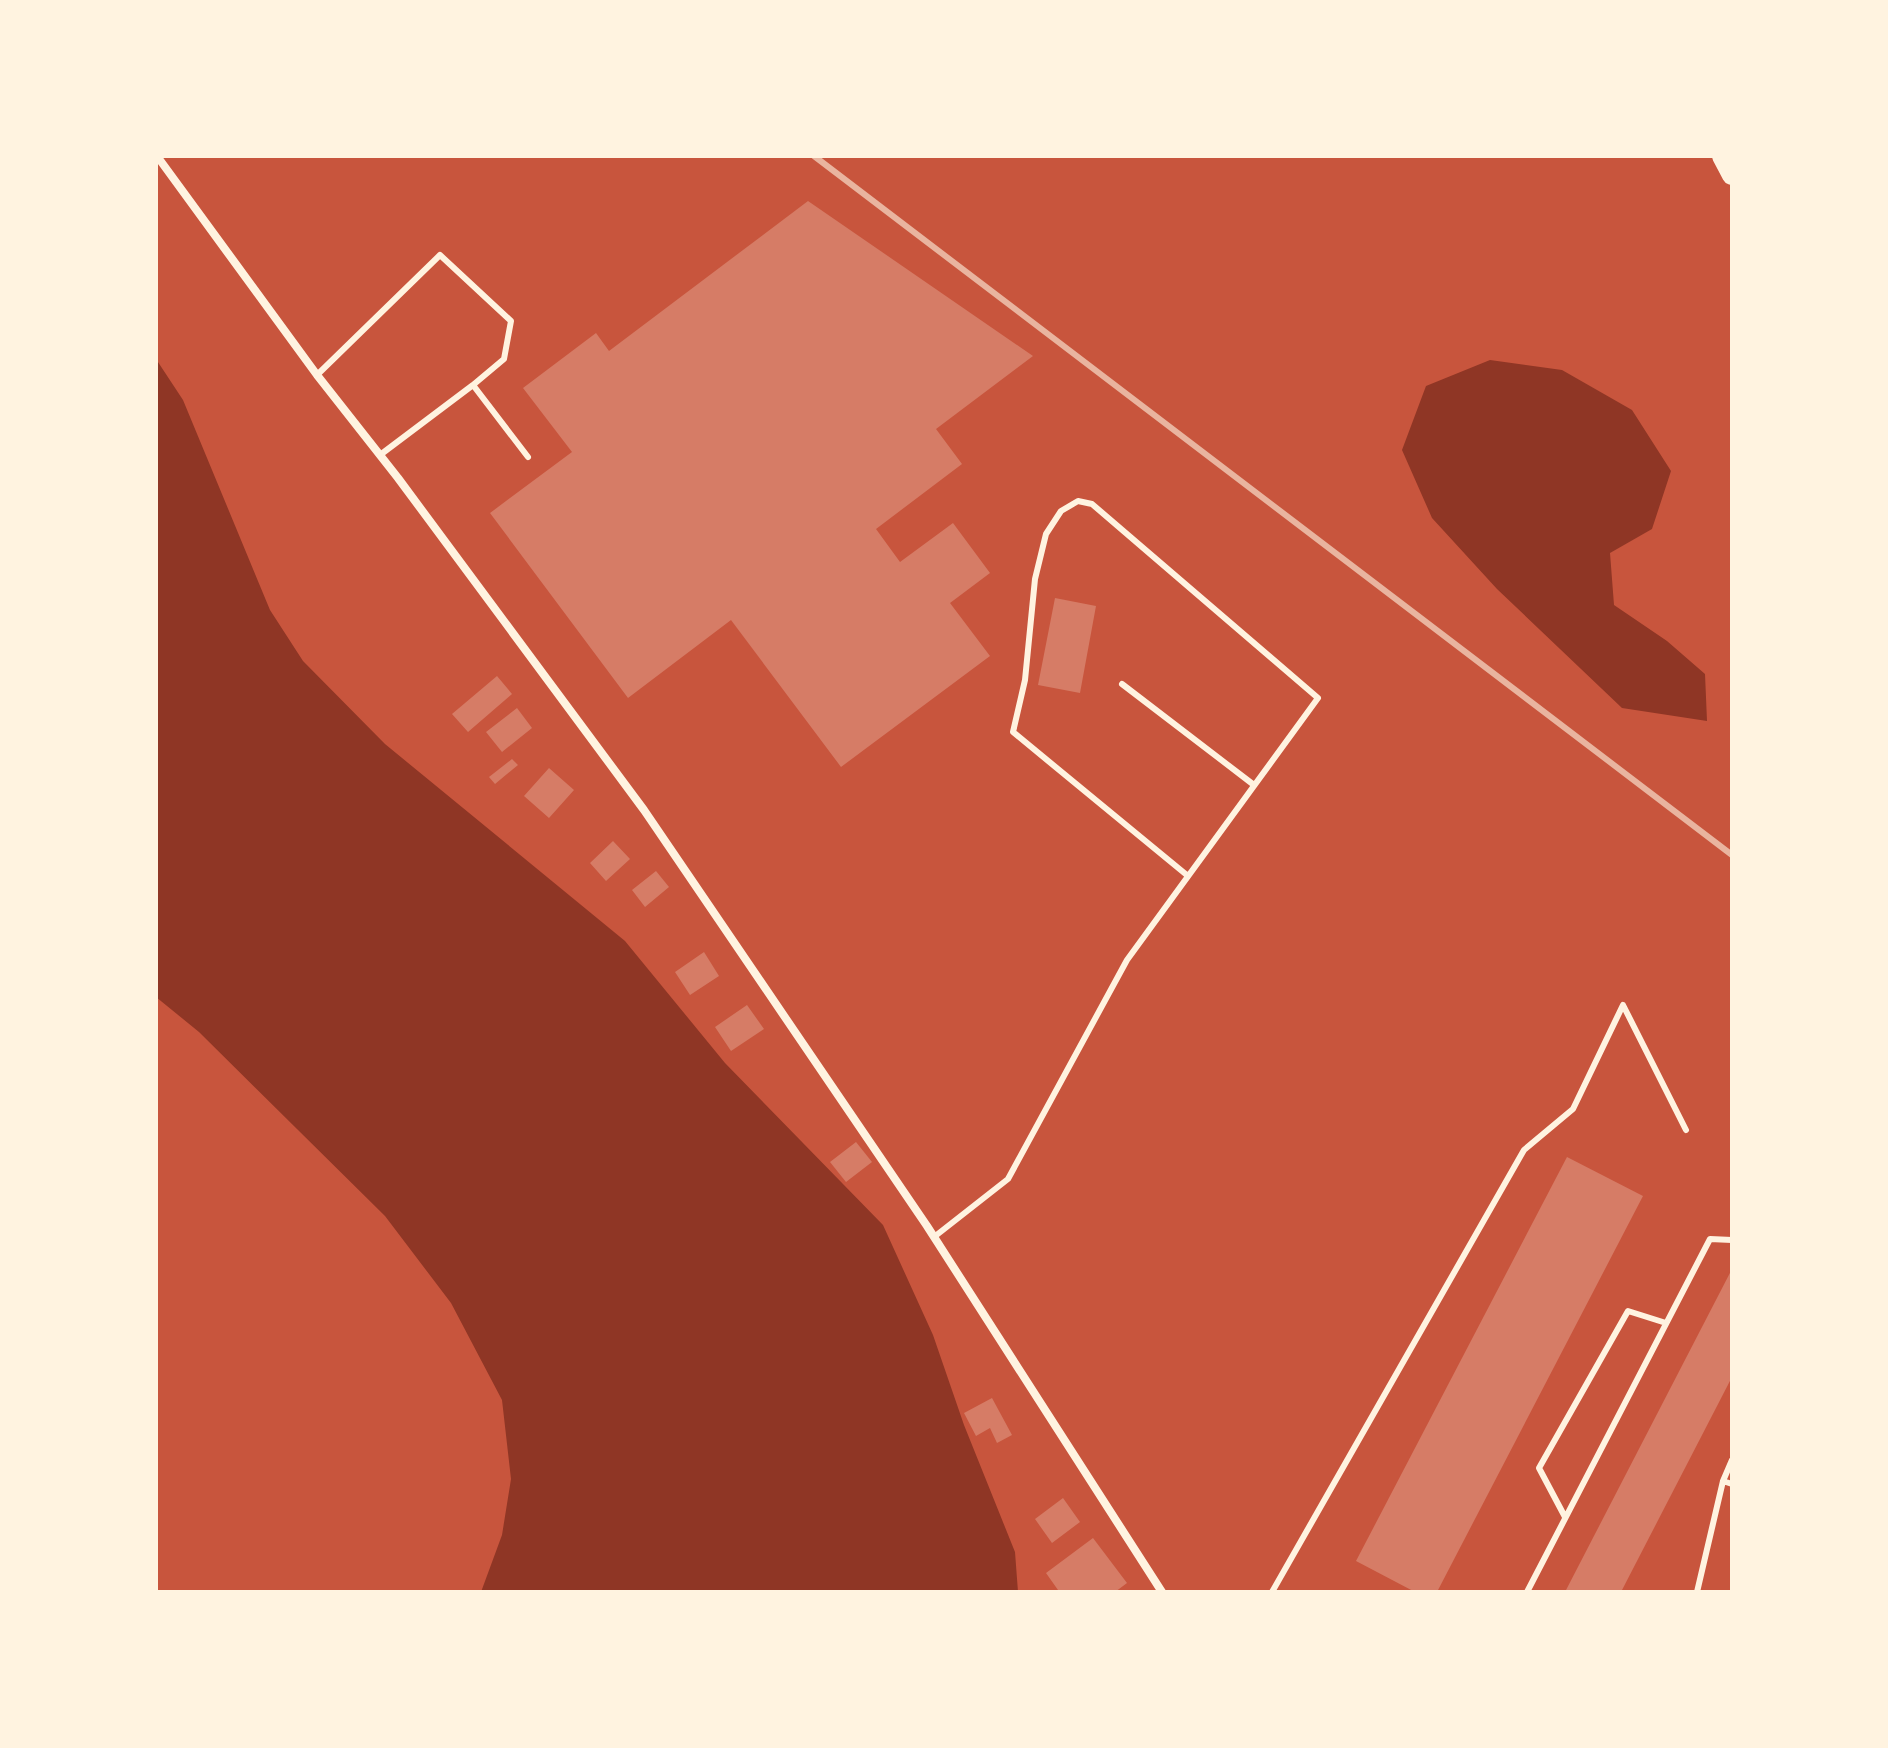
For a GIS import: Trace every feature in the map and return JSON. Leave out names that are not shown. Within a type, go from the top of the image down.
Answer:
[{"type":"highway","points":[[1722,156],[1732,175]]},
{"type":"street","points":[[157,156],[317,375],[644,810],[934,1237],[1162,1592]]},
{"type":"lane","points":[[317,375],[440,255],[511,321],[504,359],[380,455]]},
{"type":"lane","points":[[473,385],[528,457]]},
{"type":"lane","points":[[934,1237],[1008,1179],[1127,960],[1318,698],[1092,504],[1078,501],[1061,511],[1046,534],[1035,579],[1025,680],[1013,732],[1188,876]]},
{"type":"lane","points":[[1122,684],[1254,785]]},
{"type":"lane","points":[[1272,1592],[1524,1150],[1573,1109],[1623,1005],[1686,1130]]},
{"type":"lane","points":[[1527,1592],[1710,1239],[1732,1240]]},
{"type":"lane","points":[[1565,1517],[1539,1468],[1628,1311],[1666,1323]]},
{"type":"lane","points":[[1697,1592],[1723,1481],[1732,1460]]},
{"type":"lane","points":[[1723,1481],[1732,1484]]},
{"type":"shaded area","points":[[156,359],[183,400],[270,610],[303,661],[385,744],[625,941],[725,1063],[883,1225],[933,1335],[964,1425],[1015,1552],[1018,1592],[481,1592],[502,1535],[511,1479],[502,1400],[451,1303],[385,1216],[199,1032],[156,997]]},
{"type":"shaded area","points":[[1490,360],[1562,370],[1632,410],[1671,471],[1652,529],[1610,553],[1614,605],[1667,641],[1705,674],[1707,721],[1622,708],[1497,589],[1432,518],[1402,450],[1426,386]]},
{"type":"building","points":[[808,201],[1033,356],[936,429],[962,464],[876,529],[900,562],[953,523],[990,573],[950,603],[990,656],[841,767],[731,620],[628,698],[490,513],[572,452],[523,388],[596,333],[609,351]]},
{"type":"building","points":[[1055,598],[1096,606],[1080,693],[1038,685]]},
{"type":"building","points":[[497,676],[512,694],[468,732],[452,714]]},
{"type":"building","points":[[517,708],[532,728],[502,752],[486,732]]},
{"type":"building","points":[[512,759],[518,765],[495,784],[489,777]]},
{"type":"building","points":[[549,768],[574,790],[549,818],[524,796]]},
{"type":"building","points":[[613,841],[630,859],[606,881],[590,863]]},
{"type":"building","points":[[656,871],[669,887],[645,907],[632,890]]},
{"type":"building","points":[[704,952],[719,976],[690,995],[675,972]]},
{"type":"building","points":[[747,1005],[764,1029],[731,1051],[715,1027]]},
{"type":"building","points":[[856,1142],[872,1162],[846,1182],[830,1162]]},
{"type":"building","points":[[1567,1157],[1643,1196],[1437,1592],[1415,1592],[1356,1561]]},
{"type":"building","points":[[1732,1269],[1732,1377],[1621,1592],[1565,1592]]},
{"type":"building","points":[[992,1398],[1012,1435],[997,1443],[990,1428],[976,1436],[964,1413]]},
{"type":"building","points":[[1063,1498],[1080,1522],[1052,1543],[1035,1519]]},
{"type":"building","points":[[1093,1538],[1127,1583],[1115,1592],[1054,1592],[1058,1590],[1046,1573]]},
{"type":"railway","points":[[814,156],[1732,855]]}]
